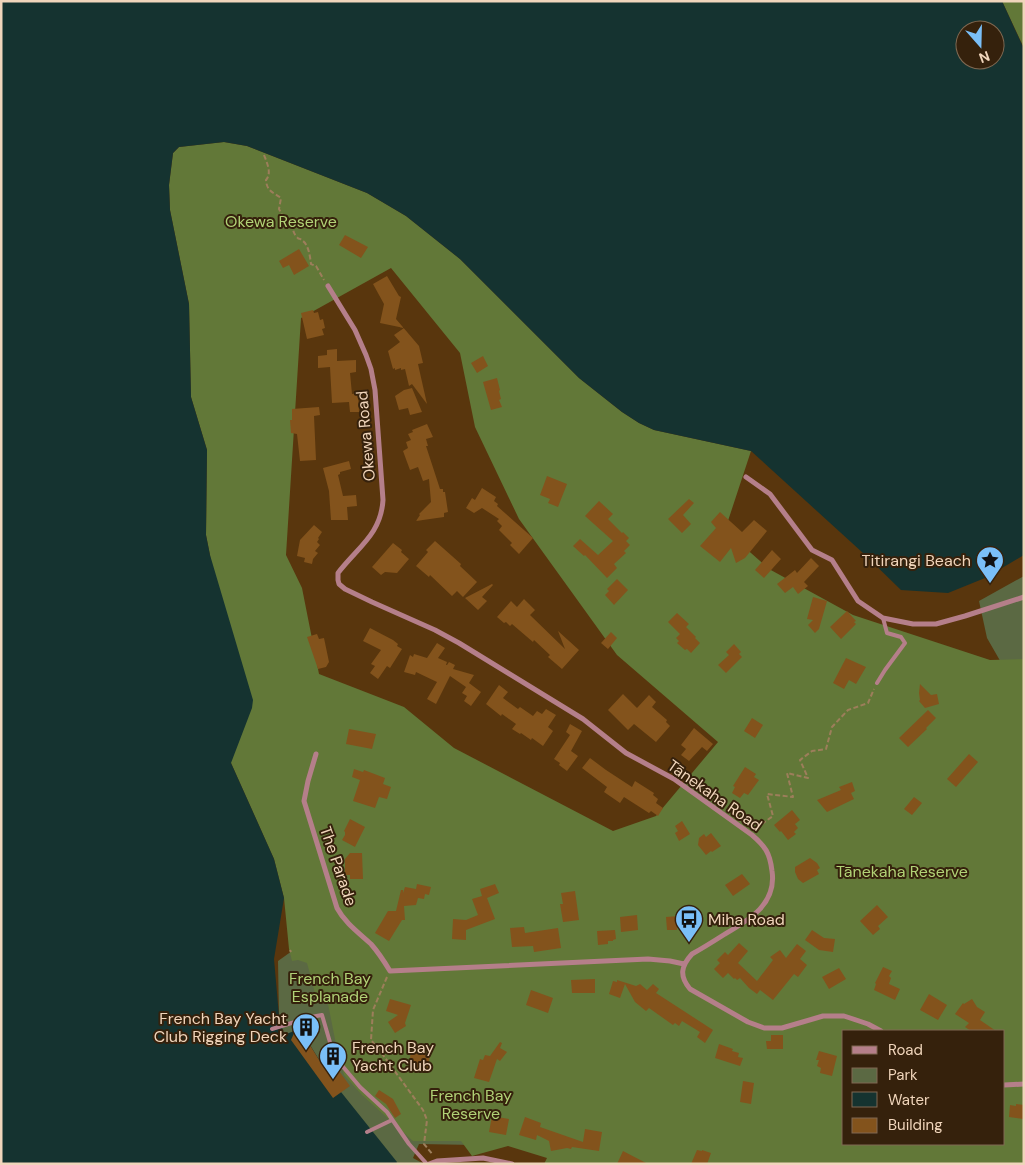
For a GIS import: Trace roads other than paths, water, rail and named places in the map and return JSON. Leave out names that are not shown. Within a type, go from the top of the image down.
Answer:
[{"type":"street","name":"Okewa Road","points":[[328,286],[355,330],[371,369],[383,500],[380,518],[372,534],[338,573],[338,580]]},
{"type":"street","points":[[746,477],[770,494],[812,550],[832,560],[858,601],[883,618],[913,624],[936,624],[1024,597]]},
{"type":"street","name":"Tānekaha Road","points":[[338,580],[339,584],[345,589],[459,642],[583,719],[626,753],[674,779],[762,844],[767,851],[773,873],[772,884],[766,902],[747,921],[692,954],[684,964]]},
{"type":"street","name":"The Parade","points":[[316,754],[304,801],[337,908],[346,920],[372,946],[390,971],[648,959],[684,964]]},
{"type":"street","points":[[684,964],[682,975],[690,989],[748,1022],[764,1028],[782,1028],[823,1016],[844,1016],[879,1030]]},
{"type":"street","points":[[1005,1085],[1024,1084]]},
{"type":"street","points":[[428,1164],[437,1161],[483,1158],[512,1164]]},
{"type":"lane","points":[[877,683],[905,643],[901,637],[887,633],[883,618]]},
{"type":"lane","points":[[272,1029],[322,1015],[334,1056],[360,1087],[387,1112],[410,1144],[428,1164]]},
{"type":"lane","points":[[367,1132],[392,1120]]},
{"type":"water","points":[[1,1],[1002,1],[1024,49],[1024,555],[985,578],[948,593],[901,590],[751,451],[654,430],[622,412],[579,378],[460,259],[406,216],[367,193],[247,146],[224,142],[179,147],[173,153],[169,185],[170,210],[189,304],[191,397],[207,450],[206,535],[210,555],[253,700],[252,708],[231,763],[274,859],[284,898],[274,959],[279,1016],[284,1035],[300,1029],[333,1082],[397,1162],[396,1164],[1,1164]]},
{"type":"place","name":"Titirangi Beach","points":[[990,584]]},
{"type":"place","name":"Miha Road","points":[[689,943]]},
{"type":"place","name":"French Bay Yacht Club Rigging Deck","points":[[306,1051]]},
{"type":"place","name":"French Bay Yacht Club","points":[[333,1080]]},
{"type":"park label","name":"Okewa Reserve","points":[[281,221]]},
{"type":"park label","name":"Tānekaha Reserve","points":[[902,871]]},
{"type":"park label","name":"French Bay Esplanade","points":[[330,987]]},
{"type":"park label","name":"French Bay Reserve","points":[[471,1104]]}]
